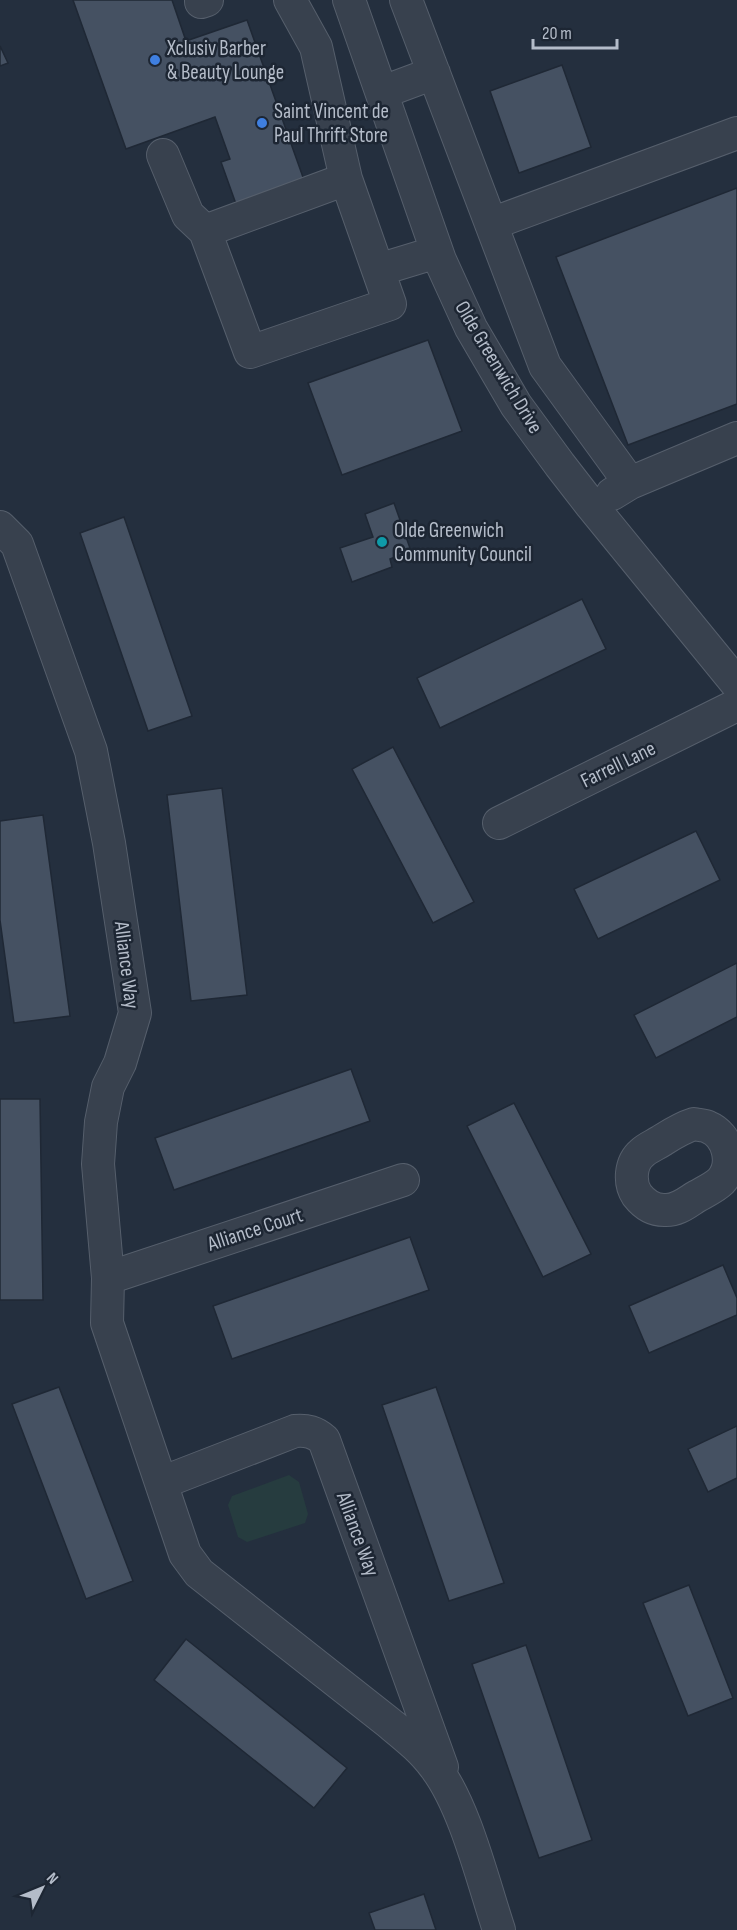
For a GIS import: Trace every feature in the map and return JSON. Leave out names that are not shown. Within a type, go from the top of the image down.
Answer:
[{"type":"street","points":[[201,0],[201,2],[207,0]]},
{"type":"street","points":[[163,155],[188,215],[205,231],[250,352],[390,304],[346,178],[316,47],[290,0]]},
{"type":"street","name":"Olde Greenwich Drive","points":[[349,0],[437,252],[471,328],[516,405],[591,505],[737,684]]},
{"type":"street","points":[[406,0],[545,366],[630,483]]},
{"type":"street","points":[[316,47],[360,32]]},
{"type":"street","points":[[383,92],[434,73]]},
{"type":"street","points":[[491,224],[737,133]]},
{"type":"street","points":[[205,231],[346,178]]},
{"type":"street","points":[[378,270],[437,252]]},
{"type":"street","points":[[506,388],[545,366]]},
{"type":"street","points":[[591,505],[630,483],[737,438]]},
{"type":"street","name":"Alliance Way","points":[[0,527],[17,544],[91,751],[109,843],[135,1013],[120,1063],[108,1086],[101,1122],[98,1164],[108,1278],[107,1323],[185,1554],[199,1573],[418,1747],[436,1768],[452,1795]]},
{"type":"street","name":"Farrell Lane","points":[[500,823],[737,705]]},
{"type":"street","name":"Alliance Court","points":[[108,1278],[403,1180]]},
{"type":"street","name":"Alliance Way","points":[[161,1483],[295,1431],[307,1430],[324,1440],[467,1834],[499,1930]]},
{"type":"green space","points":[[289,1475],[299,1482],[308,1514],[305,1523],[247,1542],[238,1537],[228,1505],[232,1496]]},
{"type":"building","points":[[73,0],[172,0],[186,41],[247,20],[304,180],[236,204],[221,162],[230,159],[215,117],[126,149]]},
{"type":"building","points":[[0,46],[8,63],[0,66]]},
{"type":"building","points":[[562,65],[591,147],[519,173],[490,91]]},
{"type":"building","points":[[737,188],[737,404],[628,445],[556,257]]},
{"type":"building","points":[[428,340],[462,431],[342,475],[308,383]]},
{"type":"building","name":"Olde Greenwich Community Council","points":[[394,503],[411,551],[390,559],[392,567],[352,582],[340,548],[373,537],[365,514]]},
{"type":"building","points":[[124,517],[192,716],[148,731],[80,533]]},
{"type":"building","points":[[582,599],[606,649],[440,728],[417,678]]},
{"type":"building","points":[[393,747],[474,902],[433,923],[352,769]]},
{"type":"building","points":[[222,788],[247,995],[191,1001],[167,795]]},
{"type":"building","points":[[43,815],[70,1016],[14,1023],[0,920],[0,821]]},
{"type":"building","points":[[696,831],[720,880],[598,939],[574,889]]},
{"type":"building","points":[[737,963],[737,1017],[656,1058],[634,1015]]},
{"type":"building","points":[[351,1069],[370,1121],[174,1190],[155,1138]]},
{"type":"building","points":[[0,1099],[40,1099],[43,1300],[0,1300]]},
{"type":"building","points":[[514,1103],[591,1254],[543,1277],[467,1126]]},
{"type":"building","points":[[410,1237],[429,1290],[232,1359],[213,1306]]},
{"type":"building","points":[[723,1265],[737,1298],[737,1315],[649,1353],[629,1306]]},
{"type":"building","points":[[59,1387],[133,1581],[86,1599],[12,1404]]},
{"type":"building","points":[[436,1387],[504,1583],[449,1601],[382,1405]]},
{"type":"building","points":[[737,1426],[737,1478],[708,1492],[688,1449]]},
{"type":"building","points":[[689,1585],[733,1698],[688,1716],[643,1603]]},
{"type":"building","points":[[186,1639],[347,1768],[314,1808],[154,1680]]},
{"type":"building","points":[[526,1645],[592,1840],[539,1858],[472,1664]]},
{"type":"building","points":[[424,1894],[436,1930],[375,1930],[369,1913]]},
{"type":"place","name":"Xclusiv Barber & Beauty Lounge","points":[[155,60]]},
{"type":"place","name":"Saint Vincent de Paul Thrift Store","points":[[262,123]]},
{"type":"place","name":"Olde Greenwich Community Council","points":[[382,542]]}]
